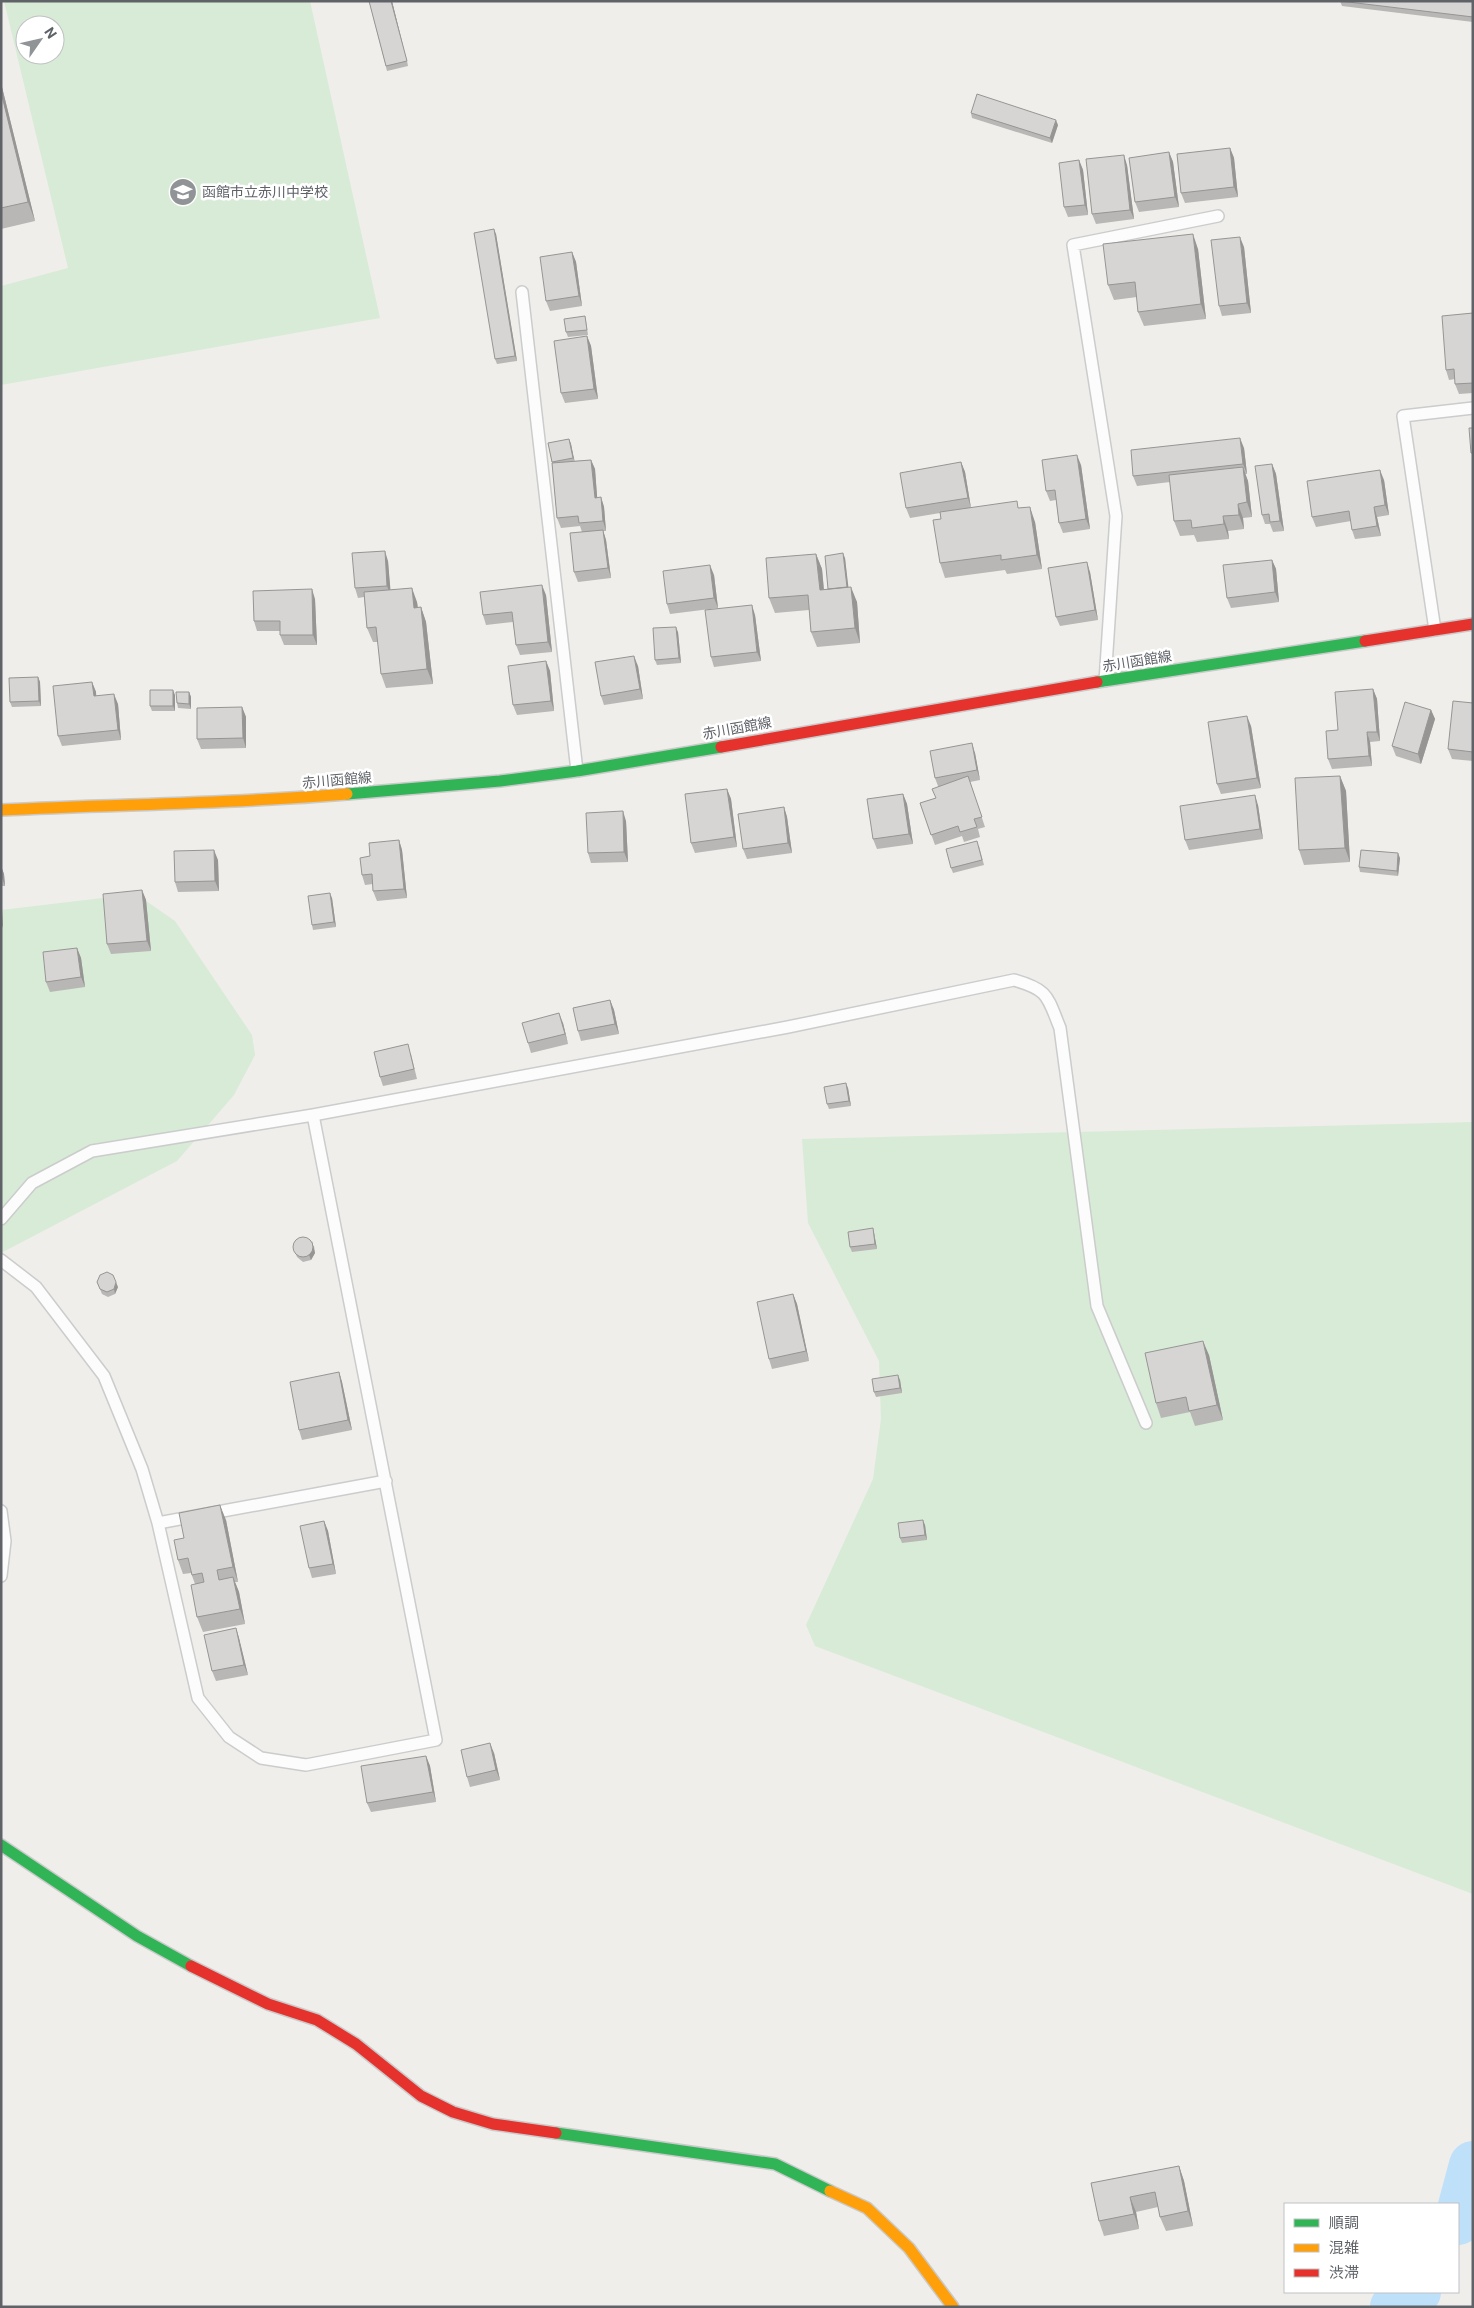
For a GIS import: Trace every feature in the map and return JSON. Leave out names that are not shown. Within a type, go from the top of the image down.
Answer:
[{"type":"main road","name":"赤川函館線","points":[[1,810],[112,804],[295,799],[500,781],[577,771],[1105,681],[1473,624]]},
{"type":"main road","points":[[1,1845],[137,1936],[196,1970],[268,2004],[317,2020],[348,2039],[395,2073],[421,2096],[453,2112],[493,2124],[775,2164],[859,2204],[867,2208],[909,2248],[952,2305]]},
{"type":"lane","points":[[1105,681],[1116,516],[1073,245],[1218,216]]},
{"type":"lane","points":[[522,292],[577,771]]},
{"type":"lane","points":[[1435,630],[1403,416],[1473,408]]},
{"type":"lane","points":[[1,1218],[32,1183],[92,1151],[313,1114],[788,1027],[1014,980],[1036,987],[1049,999],[1060,1028],[1098,1306],[1146,1423]]},
{"type":"lane","points":[[1,1260],[36,1287],[104,1376],[142,1469],[158,1523],[198,1698],[229,1737],[260,1758],[306,1765],[436,1740],[313,1114]]},
{"type":"lane","points":[[158,1523],[386,1481]]},
{"type":"lane","points":[[1,1511],[5,1541],[1,1576]]},
{"type":"green space","name":"函館市立赤川中学校","points":[[4,1],[310,1],[380,318],[1,385],[1,286],[68,268],[19,65],[65,65],[65,15],[15,15],[15,47]]},
{"type":"green space","points":[[136,894],[175,921],[252,1035],[255,1055],[234,1095],[177,1161],[1,1253],[1,910]]},
{"type":"green space","points":[[1473,1122],[1473,1894],[815,1646],[806,1625],[873,1479],[881,1419],[879,1361],[808,1223],[802,1139]]},
{"type":"building","points":[[369,1],[391,1],[407,61],[386,66]]},
{"type":"building","points":[[1340,1],[1473,1],[1473,17]]},
{"type":"building","points":[[1,92],[28,202],[1,208]]},
{"type":"building","points":[[977,94],[1056,120],[1050,138],[971,113]]},
{"type":"building","points":[[1230,148],[1234,187],[1181,193],[1177,154]]},
{"type":"building","points":[[1169,152],[1175,197],[1135,202],[1129,158]]},
{"type":"building","points":[[1124,155],[1130,210],[1092,214],[1086,159]]},
{"type":"building","points":[[1079,160],[1085,205],[1064,207],[1059,163]]},
{"type":"building","points":[[494,229],[515,356],[495,359],[474,233]]},
{"type":"building","points":[[1193,234],[1201,304],[1138,312],[1135,282],[1108,285],[1103,244]]},
{"type":"building","points":[[1240,237],[1247,303],[1219,306],[1211,240]]},
{"type":"building","points":[[572,252],[579,296],[546,301],[540,257]]},
{"type":"building","points":[[1473,313],[1473,383],[1455,384],[1454,369],[1446,370],[1442,316]]},
{"type":"building","points":[[585,316],[587,330],[566,332],[564,319]]},
{"type":"building","points":[[587,336],[594,389],[561,393],[554,341]]},
{"type":"building","points":[[1469,428],[1473,428],[1473,453],[1471,453]]},
{"type":"building","points":[[1240,438],[1243,464],[1133,476],[1131,450]]},
{"type":"building","points":[[569,439],[573,458],[552,462],[548,443]]},
{"type":"building","points":[[1077,455],[1086,519],[1059,523],[1055,490],[1046,491],[1042,460]]},
{"type":"building","points":[[591,460],[595,498],[601,497],[603,521],[579,523],[578,516],[557,518],[552,463]]},
{"type":"building","points":[[961,462],[968,498],[906,508],[900,473]]},
{"type":"building","points":[[1272,464],[1280,521],[1270,522],[1269,514],[1262,515],[1255,466]]},
{"type":"building","points":[[1243,467],[1247,502],[1238,504],[1239,515],[1223,516],[1224,524],[1192,528],[1191,520],[1174,521],[1169,475]]},
{"type":"building","points":[[1380,470],[1385,505],[1374,507],[1377,526],[1352,530],[1349,511],[1312,517],[1307,481]]},
{"type":"building","points":[[1017,501],[1018,508],[1030,507],[1037,555],[1001,560],[1001,555],[940,563],[933,520],[941,519],[940,512]]},
{"type":"building","points":[[603,530],[608,568],[574,572],[570,533]]},
{"type":"building","points":[[385,551],[387,586],[355,588],[352,553]]},
{"type":"building","points":[[843,553],[847,587],[828,589],[825,556]]},
{"type":"building","points":[[816,554],[820,590],[851,587],[855,628],[811,632],[808,595],[769,598],[766,558]]},
{"type":"building","points":[[1272,560],[1275,592],[1227,598],[1223,565]]},
{"type":"building","points":[[1087,562],[1095,610],[1056,617],[1048,568]]},
{"type":"building","points":[[710,565],[714,598],[667,604],[663,571]]},
{"type":"building","points":[[542,585],[548,642],[516,645],[512,612],[483,615],[480,592]]},
{"type":"building","points":[[412,588],[414,608],[421,607],[427,669],[381,674],[376,627],[367,628],[364,592]]},
{"type":"building","points":[[312,589],[313,635],[280,635],[280,621],[254,621],[253,591]]},
{"type":"building","points":[[752,605],[757,652],[711,657],[705,610]]},
{"type":"building","points":[[676,627],[679,658],[655,660],[653,628]]},
{"type":"building","points":[[634,656],[640,689],[601,696],[595,662]]},
{"type":"building","points":[[546,661],[551,701],[513,705],[508,666]]},
{"type":"building","points":[[38,677],[39,701],[10,702],[9,678]]},
{"type":"building","points":[[92,682],[94,696],[114,694],[118,730],[58,736],[53,686]]},
{"type":"building","points":[[1373,689],[1377,732],[1367,732],[1369,756],[1328,759],[1326,731],[1338,730],[1335,692]]},
{"type":"building","points":[[150,690],[173,690],[173,706],[150,706]]},
{"type":"building","points":[[176,692],[189,692],[189,704],[177,703]]},
{"type":"building","points":[[1453,701],[1473,703],[1473,752],[1448,749]]},
{"type":"building","points":[[1405,702],[1431,710],[1418,754],[1392,746]]},
{"type":"building","points":[[242,707],[243,738],[197,739],[197,708]]},
{"type":"building","points":[[1247,716],[1257,778],[1217,784],[1208,722]]},
{"type":"building","points":[[972,743],[977,770],[935,778],[930,751]]},
{"type":"building","points":[[968,776],[982,817],[974,819],[977,827],[960,832],[958,826],[931,835],[920,803],[936,798],[932,789]]},
{"type":"building","points":[[1340,776],[1345,848],[1299,850],[1295,778]]},
{"type":"building","points":[[727,789],[734,837],[691,843],[685,794]]},
{"type":"building","points":[[903,794],[909,834],[873,839],[867,799]]},
{"type":"building","points":[[1255,795],[1260,829],[1185,840],[1180,806]]},
{"type":"building","points":[[784,807],[788,843],[743,849],[738,814]]},
{"type":"building","points":[[623,811],[624,852],[588,853],[586,813]]},
{"type":"building","points":[[399,840],[404,889],[373,891],[372,874],[362,875],[360,858],[370,856],[369,843]]},
{"type":"building","points":[[977,841],[982,860],[951,868],[946,849]]},
{"type":"building","points":[[214,850],[215,881],[175,882],[174,851]]},
{"type":"building","points":[[1361,850],[1398,853],[1397,871],[1359,867]]},
{"type":"building","points":[[142,890],[147,941],[107,944],[103,894]]},
{"type":"building","points":[[330,893],[334,922],[312,925],[308,896]]},
{"type":"building","points":[[77,948],[81,977],[46,982],[43,952]]},
{"type":"building","points":[[610,1000],[615,1024],[578,1031],[573,1008]]},
{"type":"building","points":[[559,1013],[565,1034],[528,1043],[522,1023]]},
{"type":"building","points":[[408,1044],[414,1069],[380,1077],[374,1052]]},
{"type":"building","points":[[846,1083],[849,1101],[827,1104],[824,1087]]},
{"type":"building","points":[[873,1228],[875,1244],[850,1247],[848,1232]]},
{"type":"building","points":[[303,1237],[310,1240],[313,1247],[310,1254],[303,1257],[296,1254],[293,1247],[296,1240]]},
{"type":"building","points":[[107,1272],[113,1275],[116,1282],[114,1289],[107,1292],[100,1289],[97,1282],[100,1275]]},
{"type":"building","points":[[793,1294],[806,1351],[769,1359],[757,1302]]},
{"type":"building","points":[[1203,1341],[1217,1405],[1189,1411],[1186,1397],[1156,1403],[1145,1353]]},
{"type":"building","points":[[339,1372],[348,1420],[299,1430],[290,1382]]},
{"type":"building","points":[[898,1375],[900,1388],[874,1392],[872,1379]]},
{"type":"building","points":[[220,1505],[233,1567],[217,1570],[219,1580],[233,1577],[240,1609],[197,1617],[191,1585],[204,1582],[202,1573],[192,1575],[188,1558],[178,1560],[174,1540],[184,1538],[179,1513]]},
{"type":"building","points":[[923,1520],[925,1535],[900,1538],[898,1523]]},
{"type":"building","points":[[324,1521],[333,1564],[309,1568],[300,1526]]},
{"type":"building","points":[[236,1628],[244,1665],[212,1671],[204,1635]]},
{"type":"building","points":[[490,1743],[496,1770],[467,1777],[461,1750]]},
{"type":"building","points":[[426,1756],[433,1792],[367,1803],[361,1766]]},
{"type":"building","points":[[1179,2166],[1188,2211],[1160,2217],[1155,2192],[1130,2197],[1134,2214],[1099,2221],[1091,2183]]},
{"type":"waterway","points":[[1459,2217],[1473,2165]]},
{"type":"waterway","points":[[1394,2307],[1415,2293]]},
{"type":"traffic: fast","points":[[1097,682],[1365,641]]},
{"type":"traffic: fast","points":[[347,794],[500,781],[577,771],[721,747]]},
{"type":"traffic: fast","points":[[1,1845],[137,1936],[191,1966]]},
{"type":"traffic: fast","points":[[556,2133],[775,2164],[830,2191]]},
{"type":"traffic: slow","points":[[1,810],[261,800],[347,794]]},
{"type":"traffic: slow","points":[[830,2191],[867,2208],[909,2248],[953,2307]]},
{"type":"traffic: jam","points":[[1365,641],[1473,624]]},
{"type":"traffic: jam","points":[[721,747],[1097,682]]},
{"type":"traffic: jam","points":[[191,1966],[268,2004],[317,2020],[356,2044],[421,2096],[453,2112],[493,2124],[556,2133]]},
{"type":"place","name":"函館市立赤川中学校","points":[[183,192]]}]
